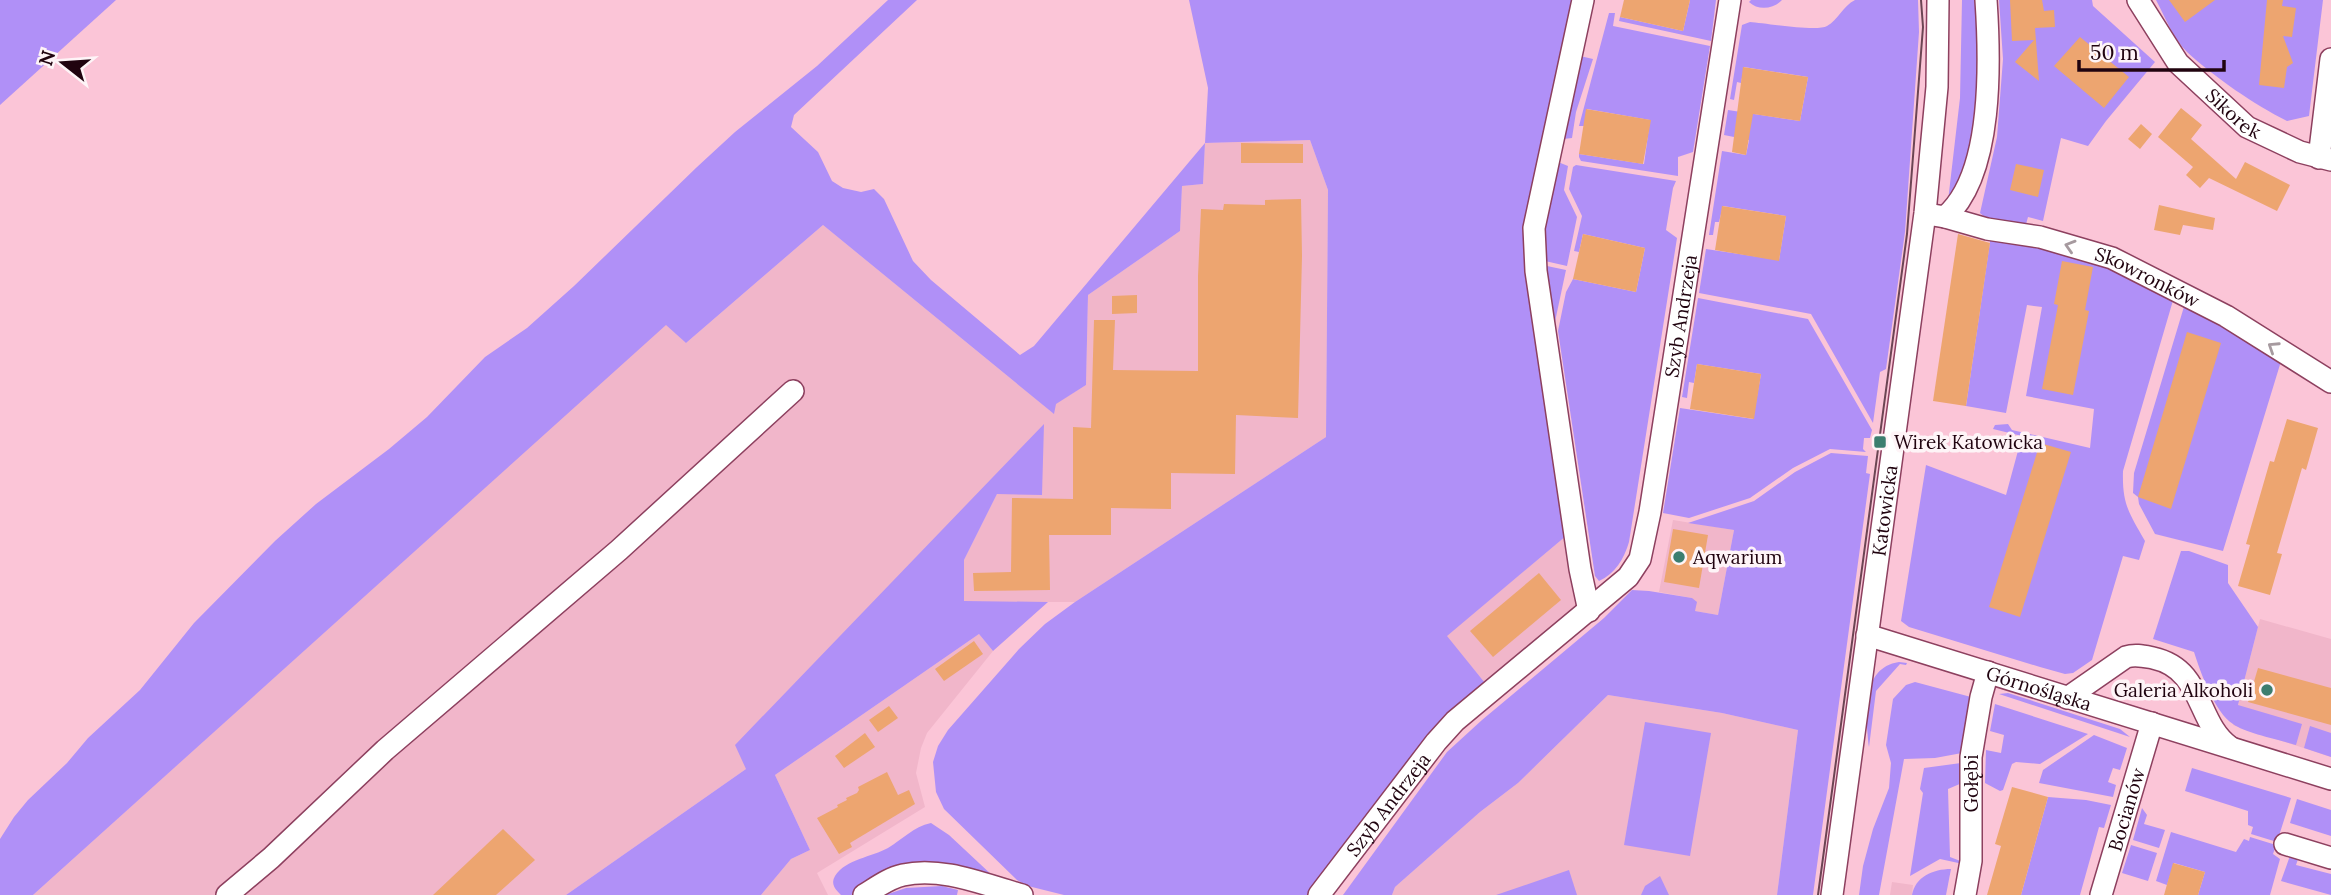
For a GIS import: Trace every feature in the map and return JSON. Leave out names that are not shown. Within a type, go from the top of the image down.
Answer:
[{"type":"street","points":[[1583,0],[1534,228],[1538,284],[1588,611]]},
{"type":"street","name":"Szyb Andrzeja","points":[[1319,895],[1455,721],[1628,577],[1640,559],[1730,0]]},
{"type":"street","name":"Katowicka","points":[[1832,895],[1867,635],[1935,215],[1938,0]]},
{"type":"street","points":[[1935,215],[1965,191],[1984,131],[1990,54],[1986,0]]},
{"type":"street","name":"Sikorek","points":[[2138,0],[2178,63],[2247,127],[2273,141],[2325,159]]},
{"type":"street","points":[[2325,159],[2331,59]]},
{"type":"street","name":"Skowronków","points":[[1935,215],[1987,229],[2040,237],[2112,258],[2225,316],[2331,382]]},
{"type":"street","points":[[227,895],[271,858],[385,750],[619,550],[793,391]]},
{"type":"street","name":"Górnośląska","points":[[1867,635],[2331,779]]},
{"type":"street","points":[[2067,698],[2126,657],[2134,654],[2159,659],[2180,671],[2189,682],[2221,741],[2231,747]]},
{"type":"street","name":"Gołębi","points":[[1965,895],[1971,861],[1971,757],[1988,672]]},
{"type":"street","name":"Bocianów","points":[[2101,895],[2152,723]]},
{"type":"street","points":[[2285,844],[2331,858]]},
{"type":"street","points":[[864,895],[902,875],[936,873],[1022,895]]},
{"type":"shaded area","points":[[0,0],[116,0],[0,105]]},
{"type":"shaded area","points":[[888,0],[917,0],[794,115],[791,127],[818,152],[832,181],[843,188],[861,192],[874,189],[884,199],[913,261],[931,280],[1020,355],[1034,346],[1205,143],[1203,184],[1182,186],[1180,231],[1088,295],[1086,385],[1056,404],[1054,414],[823,225],[686,343],[666,325],[33,895],[0,895],[0,839],[14,817],[88,738],[140,690],[194,623],[275,541],[316,504],[427,417],[485,357],[527,328],[735,132],[817,66]]},
{"type":"shaded area","points":[[1189,0],[1572,0],[1526,214],[1536,346],[1566,536],[1447,636],[1485,683],[1425,738],[1307,895],[1064,895],[1028,886],[1017,880],[944,809],[936,792],[933,762],[938,746],[948,730],[1019,649],[1045,624],[1326,437],[1328,190],[1310,140],[1205,143],[1208,88]]},
{"type":"shaded area","points":[[1690,0],[1716,0],[1711,41],[1619,21],[1620,17],[1683,31]]},
{"type":"shaded area","points":[[1782,0],[1766,8],[1753,5],[1749,2]]},
{"type":"shaded area","points":[[1855,0],[1918,0],[1919,32],[1905,232],[1886,369],[1880,372],[1873,423],[1811,314],[1699,293],[1706,249],[1779,260],[1786,216],[1723,206],[1719,222],[1715,222],[1713,235],[1709,235],[1722,151],[1746,155],[1749,140],[1724,135],[1728,110],[1800,121],[1808,77],[1744,67],[1741,83],[1737,82],[1734,100],[1730,99],[1742,25],[1750,22],[1821,28],[1831,23]]},
{"type":"shaded area","points":[[1962,0],[1979,0],[1978,110],[1964,177],[1948,201],[1960,98]]},
{"type":"shaded area","points":[[1999,0],[2092,0],[2093,6],[2155,62],[2088,146],[2061,138],[2043,221],[2028,217],[2025,228],[1988,220],[1980,213],[1997,137],[2003,59]]},
{"type":"shaded area","points":[[2156,0],[2323,0],[2309,116],[2287,121],[2222,81],[2182,46]]},
{"type":"shaded area","points":[[1609,13],[1615,13],[1613,26],[1710,46],[1693,152],[1678,157],[1678,176],[1581,161],[1579,157],[1579,154],[1644,164],[1650,120],[1587,109],[1584,126],[1579,126]]},
{"type":"shaded area","points":[[1580,56],[1593,59],[1576,112],[1572,138],[1563,139]]},
{"type":"shaded area","points":[[1310,140],[1328,190],[1326,437],[1075,602],[964,602],[964,560],[997,494],[1044,426],[746,769],[566,895],[33,895],[666,324],[686,343],[823,225],[1053,413],[1055,404],[1086,385],[1088,295],[1180,231],[1182,186],[1203,184],[1205,143]]},
{"type":"shaded area","points":[[1558,162],[1568,166],[1564,190],[1577,217],[1567,266],[1545,261],[1545,229]]},
{"type":"shaded area","points":[[1576,165],[1676,181],[1666,230],[1677,238],[1629,542],[1618,565],[1599,581],[1595,576],[1558,331],[1566,292],[1573,279],[1636,292],[1645,248],[1583,234],[1579,252],[1574,251],[1582,216],[1569,189],[1573,167]]},
{"type":"shaded area","points":[[1991,235],[2110,264],[2174,297],[2123,471],[2128,508],[2145,541],[2139,560],[2123,556],[2092,660],[2073,673],[2065,674],[2040,667],[1909,627],[1901,621],[1926,465],[2006,495],[2022,436],[1993,429],[1995,425],[2008,424],[2012,430],[2090,448],[2094,409],[2026,396],[2042,307],[2027,305],[2006,413],[1966,406]]},
{"type":"shaded area","points":[[1546,268],[1566,270],[1553,331]]},
{"type":"shaded area","points":[[1698,298],[1808,319],[1872,430],[1870,438],[1864,438],[1863,449],[1866,452],[1830,449],[1793,468],[1750,498],[1689,518],[1663,513],[1680,408],[1753,419],[1761,374],[1697,364],[1694,383],[1689,382],[1687,398],[1682,397]]},
{"type":"shaded area","points":[[2186,300],[2282,358],[2223,551],[2155,534],[2138,497],[2133,493],[2134,473]]},
{"type":"shaded area","points":[[1044,424],[1042,495],[997,494],[964,560],[964,601],[1048,602],[993,651],[979,634],[775,775],[810,850],[791,859],[761,895],[566,895],[746,769],[735,745]]},
{"type":"shaded area","points":[[1831,453],[1868,456],[1866,473],[1870,474],[1813,895],[1777,895],[1798,730],[1722,713],[1608,695],[1518,783],[1480,812],[1395,887],[1392,895],[1343,895],[1447,752],[1604,618],[1632,590],[1692,598],[1697,602],[1695,611],[1718,615],[1734,530],[1688,523],[1754,501],[1795,472]]},
{"type":"shaded area","points":[[1673,520],[1734,530],[1718,615],[1695,611],[1692,598],[1659,592]]},
{"type":"shaded area","points":[[1566,536],[1577,606],[1485,683],[1446,636]]},
{"type":"shaded area","points":[[2181,551],[2189,551],[2228,565],[2228,583],[2258,627],[2238,705],[2302,724],[2296,745],[2254,733],[2226,719],[2214,701],[2194,652],[2153,639]]},
{"type":"shaded area","points":[[2260,619],[2331,639],[2331,757],[2233,725]]},
{"type":"shaded area","points":[[979,634],[993,651],[927,733],[921,748],[916,773],[925,807],[817,873],[828,895],[761,895],[791,859],[810,850],[775,775]]},
{"type":"shaded area","points":[[1899,662],[1907,663],[1900,664],[1876,691],[1869,747],[1867,708],[1872,683],[1877,673],[1886,666]]},
{"type":"shaded area","points":[[1915,682],[1971,697],[1962,753],[1935,758],[1904,759],[1879,895],[1859,895],[1863,866],[1873,829],[1889,788],[1891,763],[1886,745],[1893,699],[1906,685]]},
{"type":"shaded area","points":[[2008,693],[2120,729],[2130,737],[1999,694]]},
{"type":"shaded area","points":[[1608,695],[1722,713],[1798,730],[1777,895],[1392,895],[1395,887],[1480,812],[1518,783]]},
{"type":"shaded area","points":[[1995,704],[2088,734],[2040,764],[2012,764],[2003,790],[2000,791],[1985,783],[1986,750],[2001,753],[2004,735],[1990,731]]},
{"type":"shaded area","points":[[1645,722],[1711,733],[1690,856],[1624,845]]},
{"type":"shaded area","points":[[2310,726],[2331,733],[2331,757],[2304,748]]},
{"type":"shaded area","points":[[2094,735],[2127,748],[2120,770],[2113,768],[2108,782],[2116,785],[2113,797],[2039,783],[2043,770]]},
{"type":"shaded area","points":[[1961,763],[1962,783],[1948,789],[1950,857],[1963,864],[1940,859],[1910,876],[1923,793],[1920,789],[1924,768]]},
{"type":"shaded area","points":[[2192,768],[2291,798],[2277,842],[2251,834],[2253,827],[2248,825],[2248,811],[2185,791]]},
{"type":"shaded area","points":[[2048,797],[2111,805],[2104,828],[2099,827],[2080,895],[2021,895]]},
{"type":"shaded area","points":[[2297,799],[2331,810],[2331,836],[2290,823]]},
{"type":"shaded area","points":[[2142,808],[2147,815],[2144,824],[2165,830],[2159,848],[2133,840]]},
{"type":"shaded area","points":[[931,823],[949,835],[994,877],[937,869],[851,895],[841,895],[836,889],[834,879],[840,870],[888,848],[913,830]]},
{"type":"shaded area","points":[[2171,832],[2236,852],[2244,839],[2249,841],[2250,837],[2276,845],[2273,854],[2280,859],[2270,895],[2198,895],[2205,872],[2174,863],[2167,885],[2156,881]]},
{"type":"shaded area","points":[[2131,845],[2157,853],[2148,881],[2122,873]]},
{"type":"shaded area","points":[[2291,853],[2299,856],[2296,865],[2331,874],[2331,895],[2281,881]]},
{"type":"shaded area","points":[[1951,869],[1946,895],[1912,895],[1917,883],[1926,875]]},
{"type":"shaded area","points":[[1569,870],[1577,895],[1496,895]]},
{"type":"shaded area","points":[[1660,876],[1669,895],[1641,895],[1645,886]]},
{"type":"shaded area","points":[[1892,882],[1913,885],[1912,895],[1890,895]]},
{"type":"shaded area","points":[[942,886],[958,890],[957,895],[885,895],[906,888]]},
{"type":"building","points":[[1624,0],[1690,0],[1683,31],[1620,17]]},
{"type":"building","points":[[2010,0],[2042,0],[2044,11],[2054,10],[2055,27],[2035,28],[2039,81],[2015,62],[2034,40],[2012,41]]},
{"type":"building","points":[[2169,0],[2215,0],[2185,22]]},
{"type":"building","points":[[2267,0],[2283,0],[2282,6],[2296,8],[2292,37],[2283,36],[2293,63],[2287,67],[2284,88],[2259,85]]},
{"type":"building","points":[[2080,37],[2129,77],[2104,108],[2054,66]]},
{"type":"building","points":[[1743,67],[1808,77],[1800,121],[1753,114],[1746,155],[1732,152]]},
{"type":"building","points":[[2181,108],[2202,125],[2191,139],[2236,179],[2245,162],[2290,185],[2277,211],[2209,178],[2200,188],[2186,175],[2193,167],[2158,137]]},
{"type":"building","points":[[1586,109],[1651,120],[1643,164],[1579,154]]},
{"type":"building","points":[[2141,124],[2152,134],[2140,149],[2128,139]]},
{"type":"building","points":[[1241,143],[1303,144],[1303,163],[1241,163]]},
{"type":"building","points":[[2016,164],[2044,170],[2038,197],[2010,190]]},
{"type":"building","points":[[1301,199],[1298,418],[1236,415],[1235,474],[1171,473],[1171,509],[1111,508],[1111,535],[1049,535],[1050,590],[974,591],[973,573],[1011,572],[1012,498],[1073,499],[1073,427],[1091,428],[1094,320],[1115,320],[1113,370],[1198,371],[1201,209],[1223,210],[1224,204],[1265,205],[1265,200]]},
{"type":"building","points":[[2159,205],[2215,218],[2213,230],[2183,225],[2180,235],[2154,230]]},
{"type":"building","points":[[1722,206],[1786,216],[1779,261],[1715,250]]},
{"type":"building","points":[[1583,234],[1645,248],[1636,292],[1573,279]]},
{"type":"building","points":[[1958,234],[1990,243],[1966,406],[1933,401]]},
{"type":"building","points":[[2062,261],[2093,267],[2085,310],[2089,311],[2073,395],[2042,389],[2058,305],[2054,304]]},
{"type":"building","points":[[1137,295],[1137,313],[1112,314],[1112,296]]},
{"type":"building","points":[[2187,332],[2221,343],[2171,509],[2138,497]]},
{"type":"building","points":[[1697,364],[1761,374],[1754,419],[1690,409]]},
{"type":"building","points":[[2287,419],[2318,428],[2306,470],[2302,468],[2277,553],[2282,554],[2270,595],[2238,586],[2250,545],[2246,544],[2270,461],[2274,462]]},
{"type":"building","points":[[2040,443],[2071,452],[2020,617],[1989,607]]},
{"type":"building","points":[[1673,529],[1708,535],[1699,588],[1664,582]]},
{"type":"building","points":[[1539,573],[1561,600],[1493,657],[1470,631]]},
{"type":"building","points":[[974,641],[983,654],[944,681],[935,669]]},
{"type":"building","points":[[2258,668],[2331,688],[2331,725],[2248,702]]},
{"type":"building","points":[[889,706],[898,718],[878,732],[869,720]]},
{"type":"building","points":[[865,733],[875,747],[844,768],[835,756]]},
{"type":"building","points":[[887,772],[898,795],[909,790],[915,804],[850,843],[852,847],[839,854],[817,818],[857,793],[858,787]]},
{"type":"building","points":[[2012,787],[2048,797],[2021,895],[1987,895],[2001,846],[1995,844]]},
{"type":"building","points":[[503,829],[535,860],[496,895],[433,895]]},
{"type":"building","points":[[2173,863],[2205,872],[2198,895],[2164,895]]},
{"type":"tram line","points":[[1818,895],[1907,234],[1923,27],[1921,0]]},
{"type":"place","name":"Wirek Katowicka","points":[[1880,442]]},
{"type":"place","name":"Aqwarium","points":[[1679,557]]},
{"type":"place","name":"Galeria Alkoholi","points":[[2267,690]]}]
